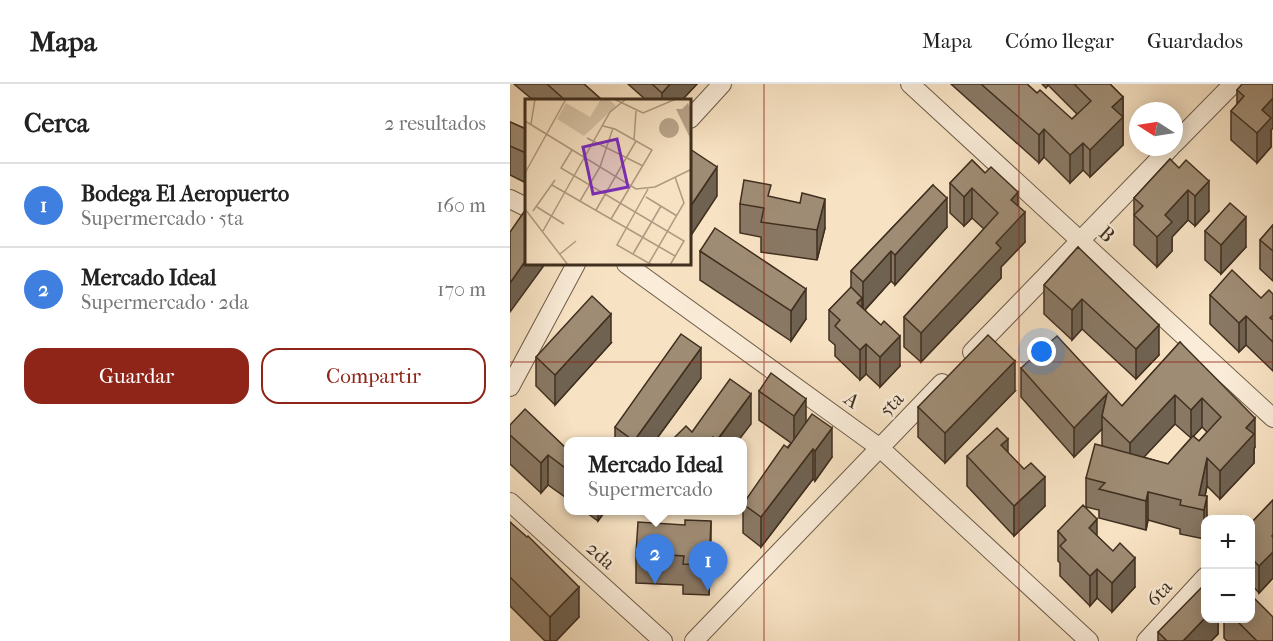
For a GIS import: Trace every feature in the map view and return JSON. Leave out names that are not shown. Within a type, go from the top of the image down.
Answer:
[{"type":"street","points":[[692,117],[722,84]]},
{"type":"street","name":"B","points":[[910,84],[1273,418]]},
{"type":"street","name":"5ta","points":[[1183,136],[1233,84]]},
{"type":"street","name":"5ta","points":[[694,641],[1163,156]]},
{"type":"street","points":[[510,199],[525,206]]},
{"type":"street","points":[[510,387],[575,266]]},
{"type":"street","name":"A","points":[[629,266],[880,448],[1089,641]]},
{"type":"street","name":"2da","points":[[510,502],[663,641]]},
{"type":"street","name":"6ta","points":[[1146,641],[1201,581]]},
{"type":"street","points":[[639,619],[647,641]]},
{"type":"building","points":[[547,84],[584,84],[601,99],[564,99]]},
{"type":"building","points":[[652,84],[670,84],[662,93]]},
{"type":"building","points":[[981,84],[1027,84],[1037,93],[1040,90],[1072,119],[1091,101],[1074,84],[1110,84],[1123,97],[1112,107],[1123,117],[1090,150],[1083,143],[1070,155],[1044,129],[1039,135]]},
{"type":"building","points":[[1242,84],[1273,84],[1273,98],[1262,110],[1271,118],[1257,133],[1231,111],[1244,96],[1237,90]]},
{"type":"building","points":[[510,122],[525,129],[525,153],[510,146]]},
{"type":"building","points":[[692,150],[717,167],[692,204]]},
{"type":"building","points":[[1170,159],[1179,168],[1186,160],[1209,181],[1195,196],[1188,190],[1165,215],[1172,222],[1157,237],[1134,215],[1143,206],[1134,198]]},
{"type":"building","points":[[972,160],[985,173],[991,167],[1018,192],[1011,200],[1025,212],[996,243],[1001,248],[921,333],[904,317],[998,213],[972,188],[964,197],[950,183]]},
{"type":"building","points":[[744,180],[771,185],[768,196],[800,203],[802,193],[825,199],[817,230],[761,222],[764,208],[740,204]]},
{"type":"building","points":[[933,185],[947,198],[895,255],[891,251],[863,282],[851,271]]},
{"type":"building","points":[[1230,203],[1246,217],[1221,245],[1205,231]]},
{"type":"building","points":[[525,210],[525,261],[510,283],[510,232]]},
{"type":"building","points":[[1273,225],[1273,251],[1260,240]]},
{"type":"building","points":[[715,228],[806,289],[791,311],[700,251]]},
{"type":"building","points":[[1078,247],[1159,325],[1136,349],[1082,299],[1072,310],[1044,285]]},
{"type":"building","points":[[1232,270],[1261,298],[1269,290],[1273,294],[1273,315],[1270,318],[1273,320],[1273,342],[1246,316],[1239,323],[1210,295]]},
{"type":"building","points":[[851,287],[862,298],[857,303],[881,325],[884,321],[900,336],[880,357],[866,344],[860,350],[835,326],[840,320],[829,310]]},
{"type":"building","points":[[592,296],[611,314],[555,375],[536,357]]},
{"type":"building","points":[[681,334],[701,348],[637,437],[629,437],[615,427]]},
{"type":"building","points":[[988,335],[1015,361],[945,433],[918,407]]},
{"type":"building","points":[[1057,336],[1122,406],[1180,342],[1255,418],[1246,428],[1254,434],[1220,471],[1207,458],[1199,495],[1207,496],[1204,510],[1180,505],[1181,500],[1148,492],[1146,501],[1099,489],[1105,483],[1086,478],[1095,444],[1168,464],[1193,436],[1199,441],[1221,417],[1202,398],[1191,410],[1175,395],[1130,443],[1102,416],[1107,394],[1074,428],[1021,368]]},
{"type":"building","points":[[771,373],[806,399],[794,416],[759,391]]},
{"type":"building","points":[[730,379],[751,394],[719,437],[675,437],[686,426],[692,432]]},
{"type":"building","points":[[525,409],[564,446],[564,467],[548,455],[541,463],[510,435],[510,425]]},
{"type":"building","points":[[812,414],[832,428],[761,517],[747,507],[747,498],[784,445],[788,448]]},
{"type":"building","points":[[997,428],[1008,439],[1001,445],[1024,469],[1031,463],[1045,477],[1014,506],[967,456]]},
{"type":"building","points":[[1273,500],[1273,552],[1259,566],[1255,562],[1255,519]]},
{"type":"building","points":[[1083,505],[1097,519],[1089,528],[1113,551],[1120,543],[1135,558],[1112,583],[1097,569],[1090,576],[1060,546],[1066,540],[1058,531]]},
{"type":"building","points":[[685,520],[711,521],[709,565],[683,564],[684,556],[636,553],[638,522],[685,525]]},
{"type":"building","points":[[510,522],[528,536],[579,587],[550,617],[510,577]]},
{"type":"building","points":[[1201,588],[1201,622],[1183,641],[1167,641],[1158,632]]},
{"type":"building","points":[[1255,599],[1273,617],[1273,641],[1257,641],[1239,623],[1255,623]]},
{"type":"place","name":"Mercado Ideal","points":[[655,584]]},
{"type":"place","name":"Bodega El Aeropuerto","points":[[708,591]]}]
